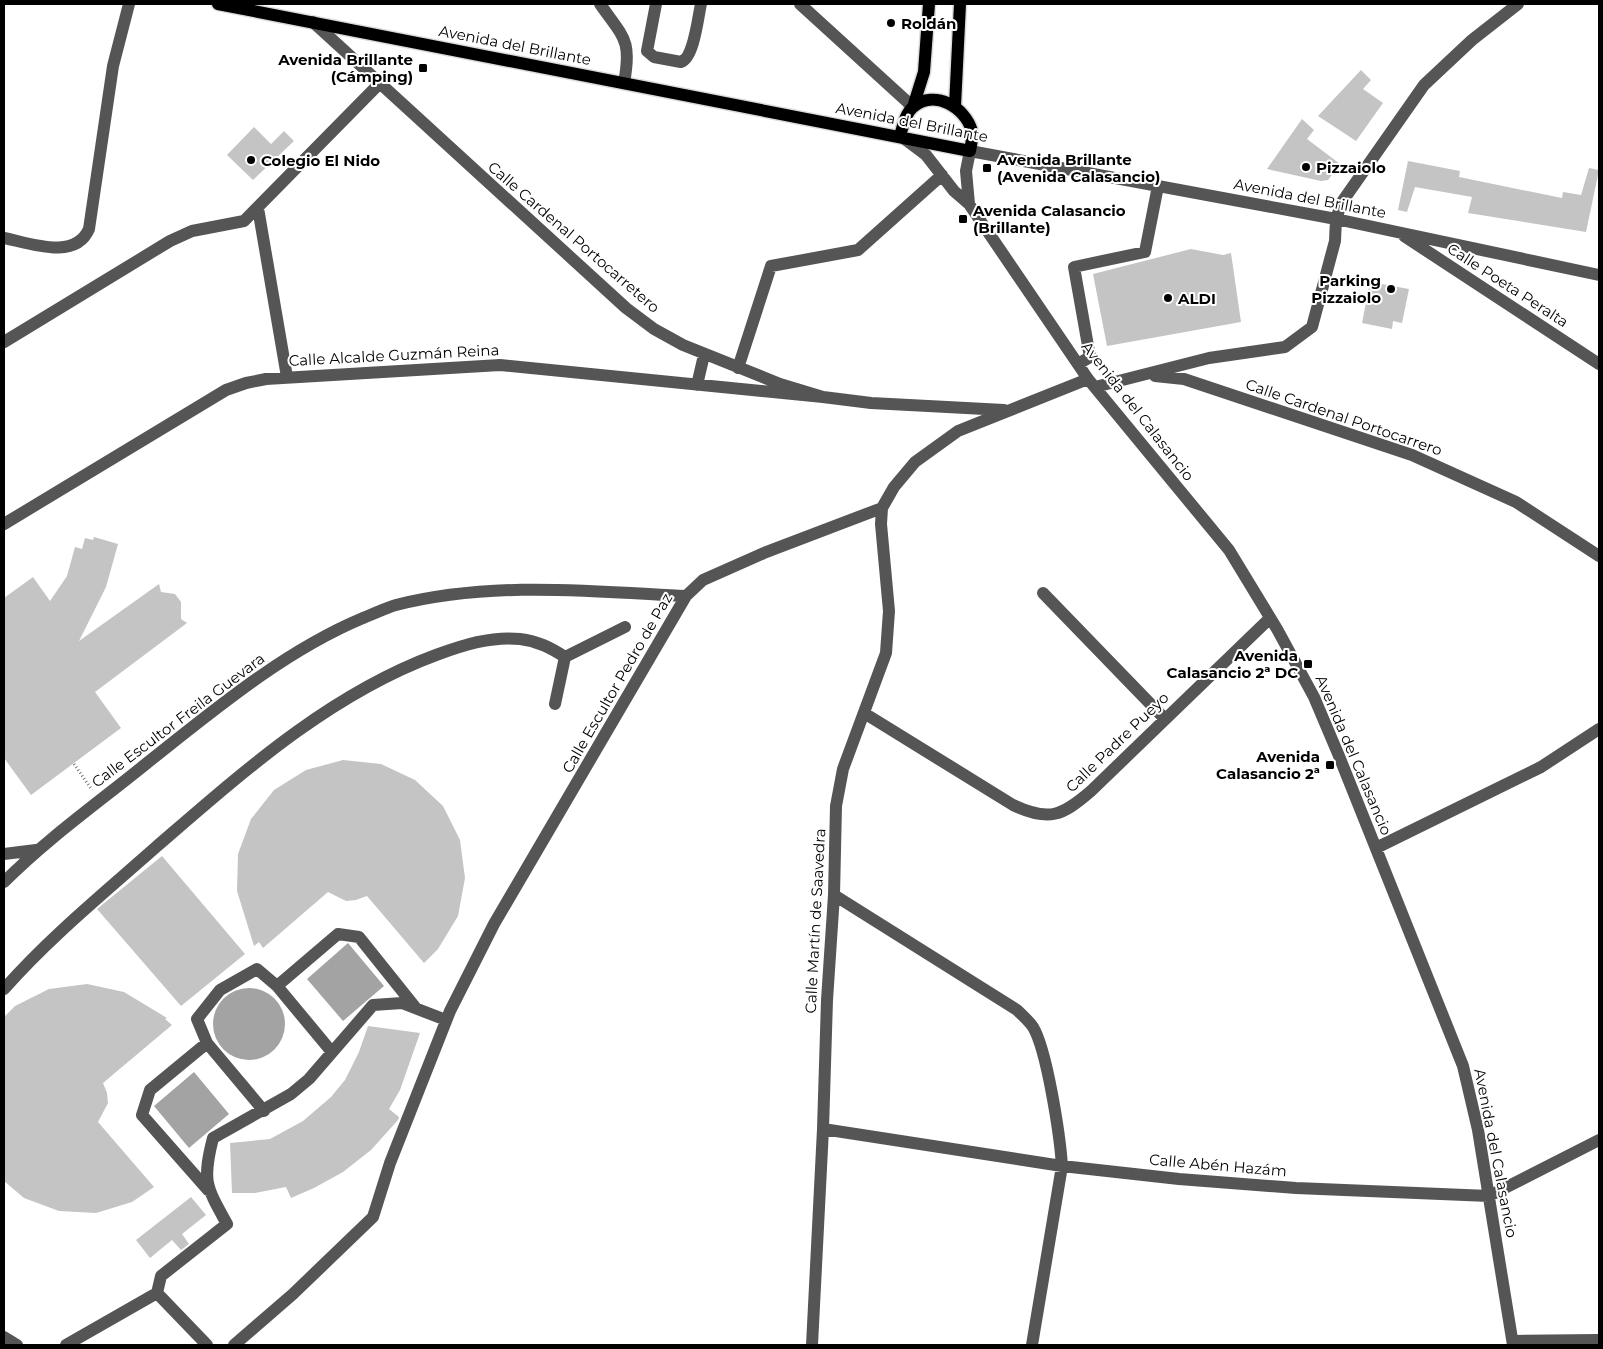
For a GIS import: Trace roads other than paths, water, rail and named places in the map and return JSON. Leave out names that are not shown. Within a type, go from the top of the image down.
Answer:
[{"type":"main road","name":"Avenida del Brillante","points":[[218,4],[970,151]]},
{"type":"main road","points":[[900,136],[904,119],[914,107],[924,72],[929,4]]},
{"type":"main road","points":[[954,106],[960,4]]},
{"type":"main road","points":[[914,107],[935,99],[954,106],[966,117],[972,133],[970,151]]},
{"type":"street","points":[[4,238],[58,248],[73,245],[84,239],[89,229],[113,66],[129,4]]},
{"type":"street","points":[[600,4],[627,47],[628,60],[624,83]]},
{"type":"street","points":[[656,4],[647,51],[654,57],[681,62],[685,61],[690,53],[701,4]]},
{"type":"street","points":[[800,4],[914,107]]},
{"type":"street","points":[[1336,219],[1342,202],[1424,85],[1466,46],[1518,4]]},
{"type":"street","name":"Calle Cardenal Portocarretero","points":[[313,22],[626,308],[654,329],[704,355],[780,384],[823,397],[871,403],[1006,410]]},
{"type":"street","points":[[4,342],[170,241],[192,231],[244,221],[379,84]]},
{"type":"street","name":"Avenida del Calasancio","points":[[900,136],[926,155],[954,191],[969,204],[1092,383],[1229,550],[1270,618],[1314,698],[1463,1066],[1489,1196],[1513,1343]]},
{"type":"street","name":"Avenida del Brillante","points":[[970,151],[1336,219],[1599,275]]},
{"type":"street","name":"Avenida del Calasancio","points":[[969,204],[966,171],[970,151]]},
{"type":"street","points":[[738,368],[771,266],[858,250],[942,175]]},
{"type":"street","points":[[1078,364],[1090,357],[1074,267],[1145,252],[1158,186]]},
{"type":"street","points":[[258,208],[287,377]]},
{"type":"street","name":"Calle Cardenal Portocarrero","points":[[1092,383],[1148,375],[1209,358],[1285,347],[1312,327],[1336,241],[1336,219]]},
{"type":"street","name":"Calle Poeta Peralta","points":[[1398,232],[1599,364]]},
{"type":"street","points":[[698,385],[704,355]]},
{"type":"street","name":"Calle Alcalde Guzmán Reina","points":[[4,524],[226,390],[246,383],[287,377],[500,365],[823,397]]},
{"type":"street","name":"Calle Cardenal Portocarrero","points":[[1148,375],[1184,379],[1412,454],[1516,502],[1599,556]]},
{"type":"street","points":[[882,508],[894,487],[915,462],[935,445],[958,431],[1006,410],[1092,383]]},
{"type":"street","name":"Calle Escultor Pedro de Paz","points":[[234,1345],[293,1294],[373,1217],[390,1164],[448,1016],[494,924],[686,596],[703,580],[764,553],[882,508]]},
{"type":"street","name":"Calle Martín de Saavedra","points":[[812,1345],[823,1129],[827,1000],[834,895],[836,806],[843,769],[880,674],[886,653],[889,631],[881,524],[882,508]]},
{"type":"street","name":"Calle Escultor Freila Guevara","points":[[4,882],[36,850],[190,728],[280,664],[336,629],[393,606],[444,595],[527,589],[686,596]]},
{"type":"street","points":[[1043,593],[1165,719]]},
{"type":"street","name":"Calle Padre Pueyo","points":[[864,713],[1013,805],[1029,813],[1043,816],[1060,814],[1071,808],[1270,618]]},
{"type":"street","points":[[565,657],[625,627]]},
{"type":"street","points":[[4,989],[73,919],[215,796],[313,719],[356,692],[410,665],[486,640],[520,639],[535,641],[549,646],[565,657]]},
{"type":"street","points":[[555,704],[565,657]]},
{"type":"street","points":[[1376,848],[1541,767],[1599,729]]},
{"type":"street","points":[[4,854],[36,850]]},
{"type":"street","points":[[834,895],[1017,1010],[1032,1026],[1041,1045],[1061,1147],[1062,1166],[1032,1345]]},
{"type":"street","points":[[277,986],[338,934],[359,937],[416,1008]]},
{"type":"street","points":[[264,1111],[207,1043],[197,1019],[220,990],[257,969],[277,986],[331,1051]]},
{"type":"street","points":[[208,1190],[206,1164],[213,1138],[264,1111],[291,1094],[309,1079],[331,1051],[373,1005],[402,1003],[448,1016]]},
{"type":"street","points":[[66,1345],[157,1293],[161,1276],[227,1224],[208,1190],[142,1115],[150,1090],[207,1043]]},
{"type":"street","name":"Calle Abén Hazám","points":[[823,1129],[1062,1166],[1179,1179],[1296,1188],[1489,1196],[1599,1140]]},
{"type":"street","points":[[157,1293],[207,1345]]},
{"type":"street","points":[[4,1337],[17,1345]]},
{"type":"street","points":[[1513,1343],[1599,1340]]},
{"type":"place","name":"Roldán","points":[[891,23]]},
{"type":"place","name":"Avenida Brillante (Cámping)","points":[[423,68]]},
{"type":"place","name":"Colegio El Nido","points":[[251,160]]},
{"type":"place","name":"Pizzaiolo","points":[[1306,167]]},
{"type":"place","name":"Avenida Brillante (Avenida Calasancio)","points":[[987,168]]},
{"type":"place","name":"Avenida Calasancio (Brillante)","points":[[963,219]]},
{"type":"place","name":"Parking Pizzaiolo","points":[[1391,289]]},
{"type":"place","name":"ALDI","points":[[1168,298]]},
{"type":"place","name":"Avenida Calasancio 2ª DC","points":[[1308,664]]},
{"type":"place","name":"Avenida Calasancio 2ª","points":[[1330,765]]}]
